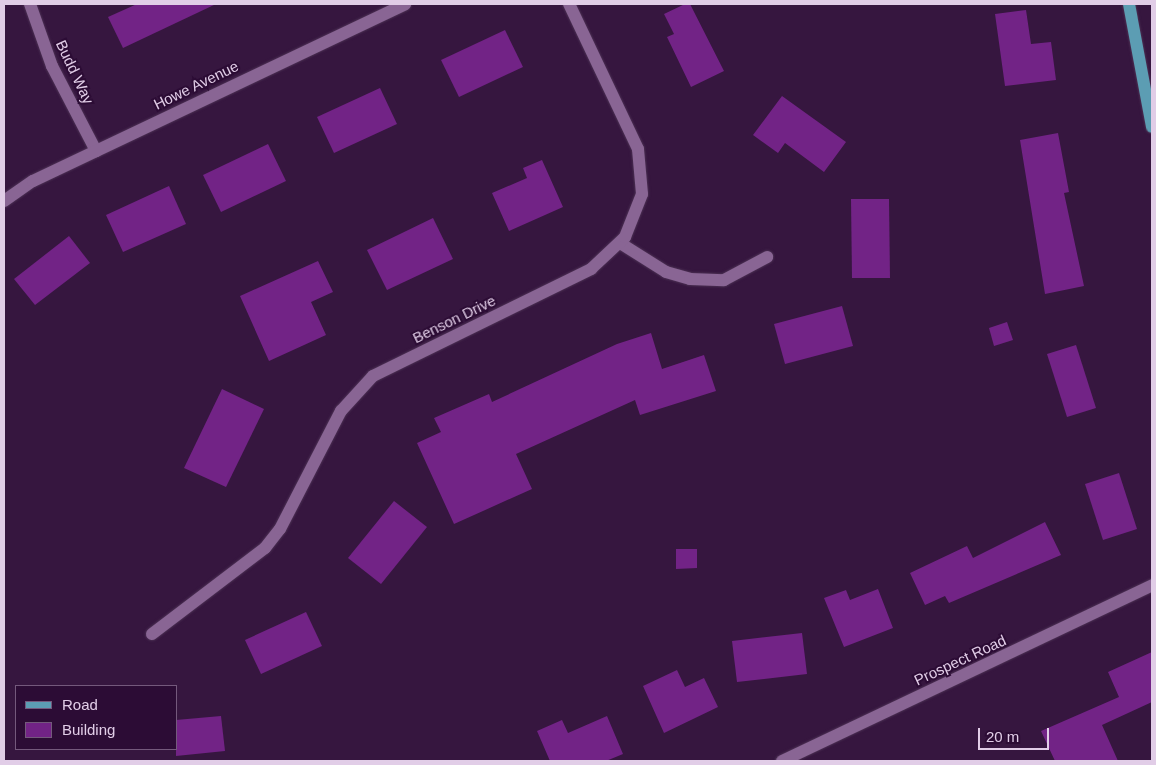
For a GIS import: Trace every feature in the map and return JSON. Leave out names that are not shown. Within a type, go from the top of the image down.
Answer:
[{"type":"main road","points":[[1129,4],[1152,127]]},
{"type":"street","name":"Budd Way","points":[[30,4],[52,66],[96,151]]},
{"type":"street","name":"Howe Avenue","points":[[4,201],[96,151],[405,4]]},
{"type":"street","name":"Benson Drive","points":[[152,634],[265,548],[280,529],[341,411],[373,376],[591,269],[620,243],[636,217],[642,194],[638,149],[569,4]]},
{"type":"street","points":[[620,243],[666,272],[690,279],[724,280],[767,257]]},
{"type":"street","name":"Prospect Road","points":[[782,761],[1152,586]]},
{"type":"building","points":[[137,4],[216,4],[123,48],[108,17]]},
{"type":"building","points":[[685,4],[690,4],[724,71],[691,87],[667,37],[674,34],[664,14]]},
{"type":"building","points":[[1026,10],[1031,44],[1051,42],[1056,80],[1005,86],[995,14]]},
{"type":"building","points":[[505,30],[523,67],[459,97],[441,60]]},
{"type":"building","points":[[380,88],[397,124],[334,153],[317,117]]},
{"type":"building","points":[[782,96],[846,142],[824,172],[785,143],[778,153],[753,135]]},
{"type":"building","points":[[1058,133],[1069,192],[1064,193],[1084,286],[1045,294],[1020,140]]},
{"type":"building","points":[[268,144],[286,181],[221,212],[203,175]]},
{"type":"building","points":[[542,160],[563,207],[509,231],[492,193],[527,178],[523,168]]},
{"type":"building","points":[[169,186],[186,224],[123,252],[106,215]]},
{"type":"building","points":[[851,199],[889,199],[890,278],[852,278]]},
{"type":"building","points":[[433,218],[453,259],[387,290],[367,250]]},
{"type":"building","points":[[69,236],[90,263],[35,305],[14,279]]},
{"type":"building","points":[[318,261],[333,292],[311,302],[326,335],[269,361],[240,296]]},
{"type":"building","points":[[842,306],[853,346],[785,364],[774,324]]},
{"type":"building","points":[[1007,322],[1013,340],[994,346],[989,328]]},
{"type":"building","points":[[651,333],[662,369],[704,355],[716,391],[640,415],[635,400],[516,454],[532,489],[454,524],[417,443],[441,432],[434,418],[489,394],[492,402],[617,344]]},
{"type":"building","points":[[1076,345],[1096,408],[1067,417],[1047,354]]},
{"type":"building","points":[[222,389],[264,409],[226,487],[184,468]]},
{"type":"building","points":[[1119,473],[1137,529],[1103,540],[1085,484]]},
{"type":"building","points":[[394,501],[427,527],[381,584],[348,558]]},
{"type":"building","points":[[1045,522],[1061,555],[949,603],[945,596],[925,605],[910,573],[967,546],[973,558]]},
{"type":"building","points":[[676,549],[697,549],[697,568],[676,569]]},
{"type":"building","points":[[878,589],[893,628],[844,647],[824,598],[846,590],[850,600]]},
{"type":"building","points":[[306,612],[322,646],[261,674],[245,640]]},
{"type":"building","points":[[802,633],[807,674],[737,682],[732,641]]},
{"type":"building","points":[[1152,652],[1152,702],[1102,725],[1118,761],[1055,761],[1041,731],[1119,697],[1108,672]]},
{"type":"building","points":[[677,670],[685,687],[704,678],[718,707],[664,733],[643,686]]},
{"type":"building","points":[[221,716],[225,751],[176,756],[176,750],[178,750],[178,720]]},
{"type":"building","points":[[607,716],[623,754],[606,761],[550,761],[537,731],[562,720],[568,733]]}]
